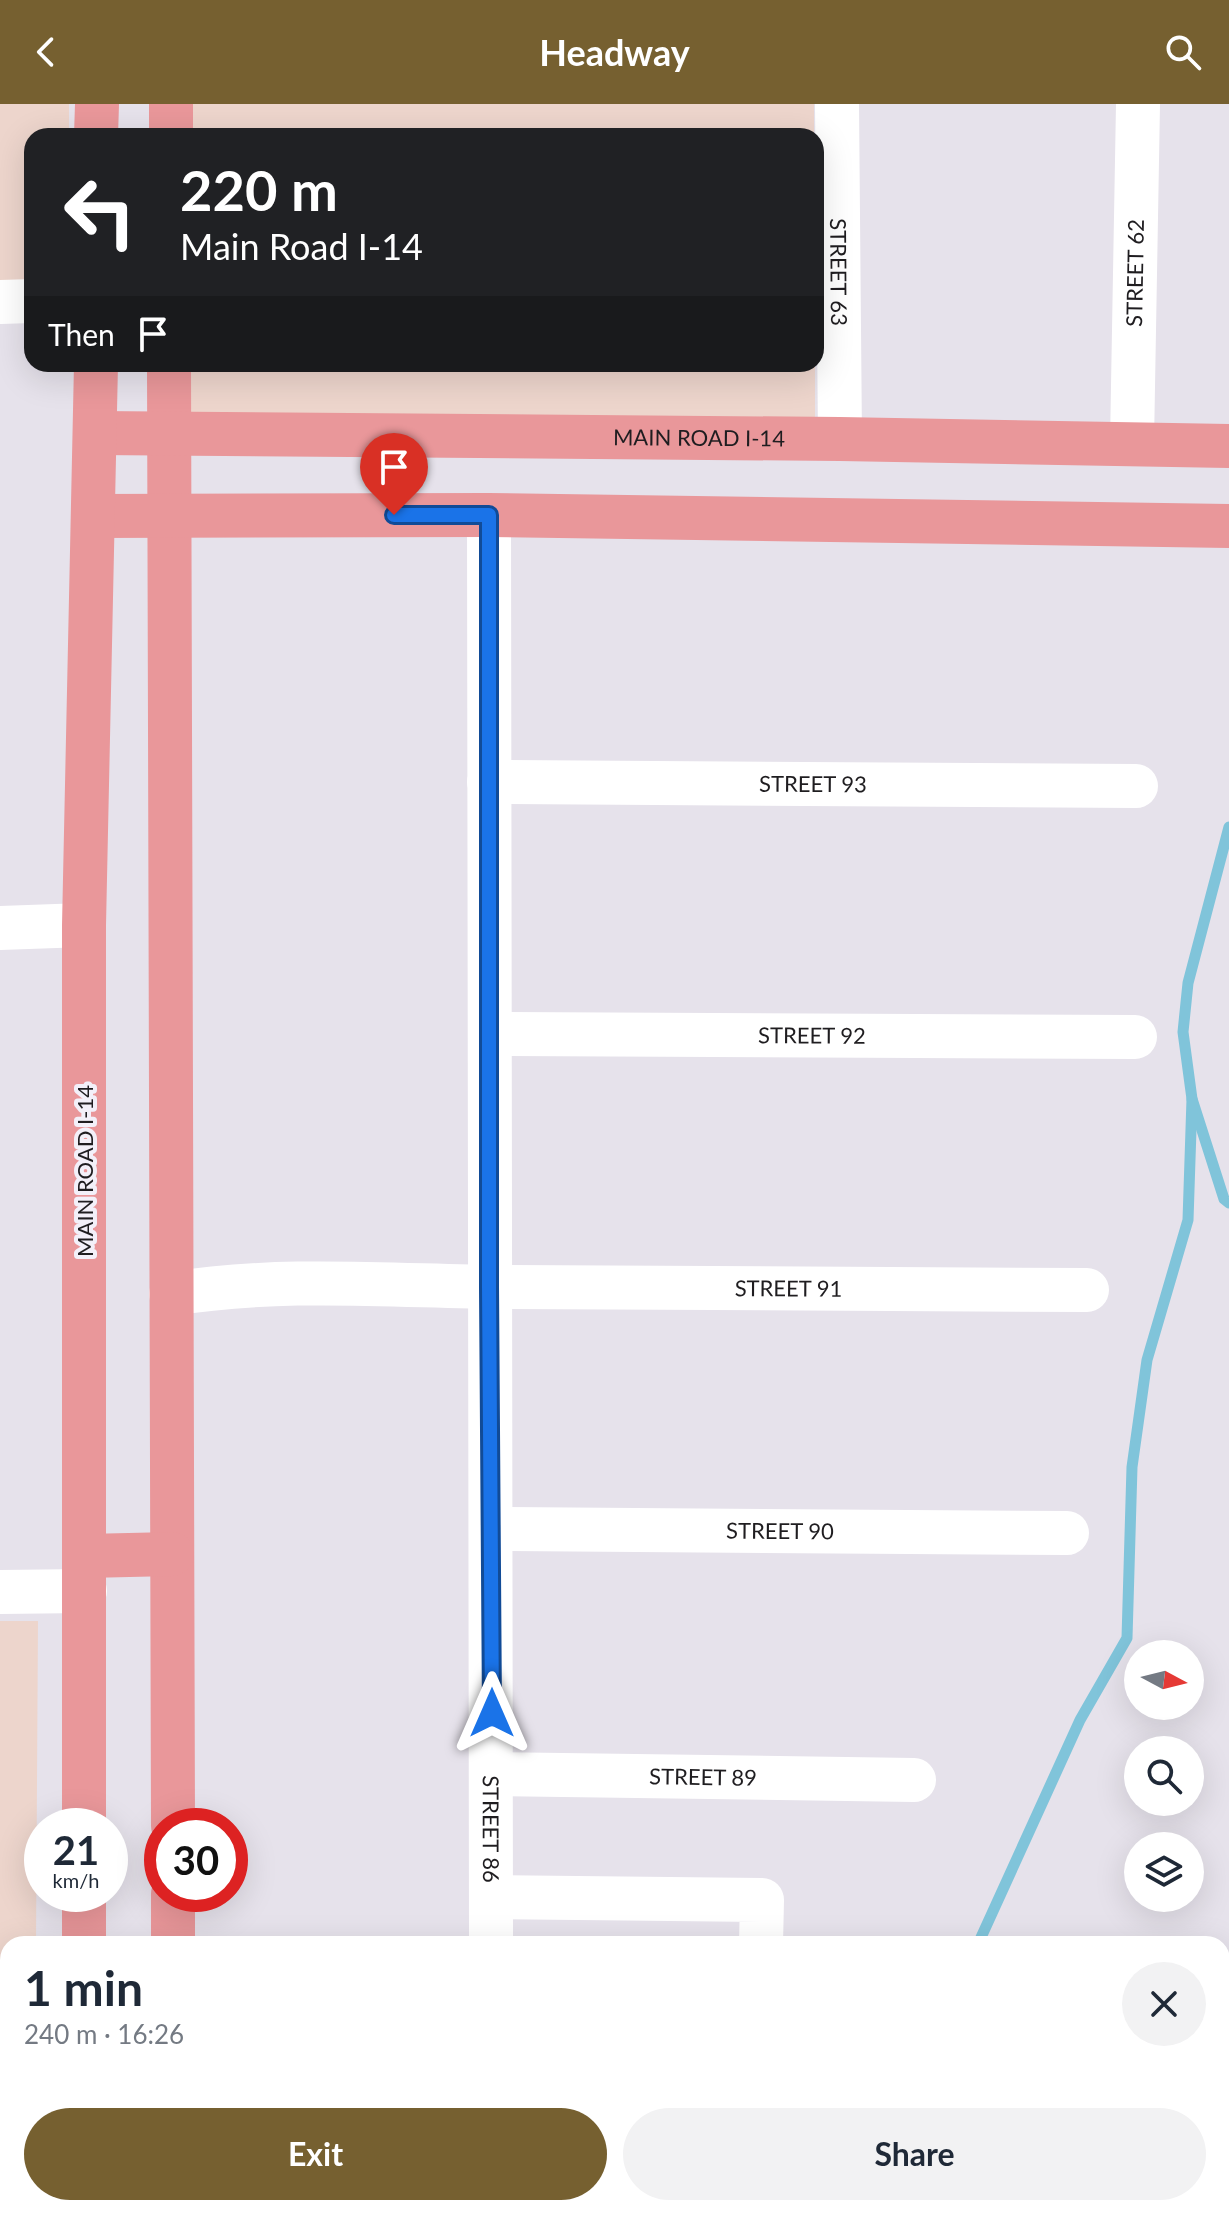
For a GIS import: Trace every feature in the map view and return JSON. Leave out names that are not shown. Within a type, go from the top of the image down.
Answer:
[{"type":"main road","points":[[96,128],[97,104]]},
{"type":"main road","points":[[171,104],[171,128]]},
{"type":"main road","name":"MAIN ROAD I-14","points":[[84,1808],[84,925],[96,372]]},
{"type":"main road","points":[[169,372],[173,1808]]},
{"type":"main road","name":"MAIN ROAD I-14","points":[[95,433],[840,439],[1229,446]]},
{"type":"main road","points":[[94,516],[489,515],[1229,526]]},
{"type":"main road","points":[[85,1574],[172,1554]]},
{"type":"main road","points":[[84,1912],[84,1936]]},
{"type":"main road","points":[[173,1912],[173,1936]]},
{"type":"street","name":"STREET 63","points":[[837,104],[840,439]]},
{"type":"street","name":"STREET 62","points":[[1132,443],[1138,104]]},
{"type":"street","points":[[0,302],[24,301]]},
{"type":"street","name":"STREET 86","points":[[489,515],[491,1936]]},
{"type":"street","name":"STREET 93","points":[[489,782],[1136,786]]},
{"type":"street","points":[[0,928],[84,925]]},
{"type":"street","name":"STREET 92","points":[[490,1034],[1135,1037]]},
{"type":"street","name":"STREET 91","points":[[171,1294],[226,1285],[285,1283],[1087,1290]]},
{"type":"street","name":"STREET 90","points":[[492,1529],[1067,1533]]},
{"type":"street","points":[[0,1592],[85,1574]]},
{"type":"street","name":"STREET 89","points":[[493,1774],[914,1780]]},
{"type":"street","points":[[491,1897],[762,1900],[761,1936]]},
{"type":"shaded area","points":[[0,104],[69,104],[69,128],[24,128],[24,283],[0,283]]},
{"type":"shaded area","points":[[186,104],[814,104],[814,128],[186,128]]},
{"type":"shaded area","points":[[185,372],[815,372],[815,424],[185,418]]},
{"type":"shaded area","points":[[0,1621],[38,1621],[37,1808],[24,1808],[24,1912],[36,1912],[36,1936],[0,1936]]},
{"type":"waterway","points":[[1229,827],[1188,983],[1183,1032],[1192,1099],[1224,1199],[1229,1203]]},
{"type":"waterway","points":[[982,1936],[1080,1720],[1127,1638],[1132,1467],[1147,1360],[1188,1220],[1192,1099]]},
{"type":"route","points":[[394,515],[489,515],[492,1713]]}]
